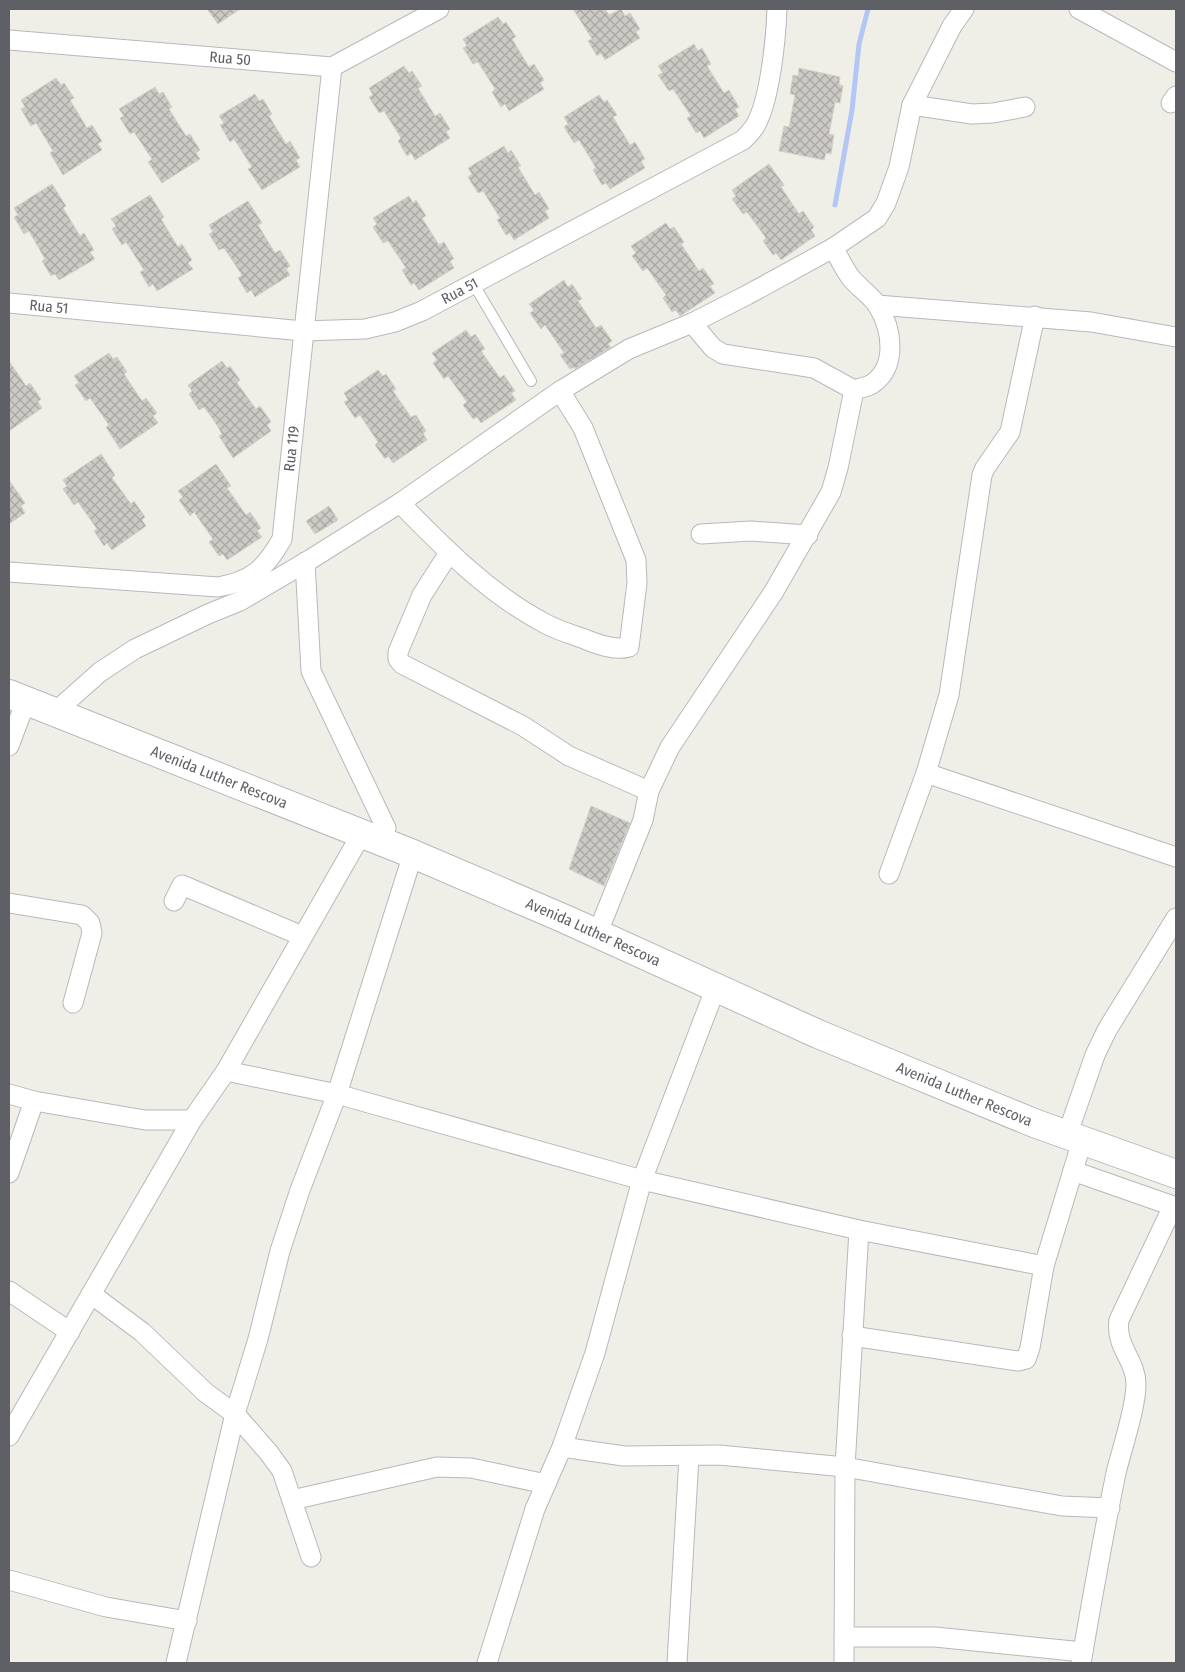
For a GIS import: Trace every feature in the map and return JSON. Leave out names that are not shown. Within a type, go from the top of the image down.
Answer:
[{"type":"main road","name":"Avenida Luther Rescova","points":[[15,692],[64,704],[602,922],[871,1043],[986,1090],[1176,1174]]},
{"type":"main road","name":"Avenida Luther Rescova","points":[[15,692],[374,831],[413,854],[716,987],[818,1034],[1077,1131],[1176,1155]]},
{"type":"street","points":[[332,67],[439,9]]},
{"type":"street","name":"Rua 51","points":[[9,302],[304,331],[365,329],[395,322],[473,283],[742,140],[755,126],[761,114],[770,75],[777,9]]},
{"type":"street","points":[[64,704],[100,672],[135,648],[240,601],[305,562],[400,503],[560,391],[630,349],[692,323],[833,248],[877,218],[886,203],[899,167],[912,105],[952,26],[964,9]]},
{"type":"street","points":[[1079,9],[1176,62]]},
{"type":"street","name":"Rua 50","points":[[9,40],[332,67]]},
{"type":"street","name":"Rua 119","points":[[9,572],[218,587],[241,584],[272,558],[282,539],[332,67]]},
{"type":"street","points":[[912,105],[972,114],[993,113],[1025,107]]},
{"type":"street","points":[[692,323],[713,348],[723,354],[814,368],[854,390],[871,384],[882,375],[888,361],[891,348],[888,328],[877,305],[850,277],[833,248]]},
{"type":"street","points":[[877,305],[1035,316],[1091,322],[1176,337]]},
{"type":"street","points":[[889,874],[926,773],[949,695],[982,475],[1010,432],[1035,316]]},
{"type":"street","points":[[602,922],[643,820],[649,791],[670,747],[773,593],[831,492],[838,468],[854,390]]},
{"type":"street","points":[[400,503],[449,554],[504,597],[546,624],[597,644],[618,648],[629,647],[635,608],[636,560],[583,428],[560,391]]},
{"type":"street","points":[[701,534],[751,531],[808,535]]},
{"type":"street","points":[[449,554],[422,594],[398,652],[398,659],[402,664],[523,726],[570,756],[649,791]]},
{"type":"street","points":[[9,1436],[38,1382],[70,1332],[192,1120],[226,1071],[302,936],[374,831],[311,671],[305,562]]},
{"type":"street","points":[[9,746],[15,692]]},
{"type":"street","points":[[926,773],[1176,857]]},
{"type":"street","points":[[176,1663],[235,1414],[300,1190],[337,1094],[413,854]]},
{"type":"street","points":[[174,901],[182,884],[302,936]]},
{"type":"street","points":[[9,903],[82,915],[90,923],[92,933],[73,1004]]},
{"type":"street","points":[[852,1336],[1018,1361],[1026,1360],[1030,1348],[1044,1266],[1073,1171],[1077,1131],[1096,1055],[1107,1030],[1173,929]]},
{"type":"street","points":[[487,1663],[536,1509],[562,1447],[596,1353],[642,1180],[716,987]]},
{"type":"street","points":[[226,1071],[337,1094],[642,1180],[860,1230],[1044,1266]]},
{"type":"street","points":[[9,1094],[34,1102],[145,1120],[192,1120]]},
{"type":"street","points":[[9,1173],[34,1102]]},
{"type":"street","points":[[844,1637],[935,1637],[1082,1658],[1110,1508],[1136,1385],[1131,1364],[1117,1331],[1119,1320],[1174,1207],[1073,1171]]},
{"type":"street","points":[[844,1663],[845,1467],[860,1230]]},
{"type":"street","points":[[9,1291],[70,1332]]},
{"type":"street","points":[[91,1294],[142,1332],[206,1393],[235,1414],[273,1459],[282,1471],[311,1557]]},
{"type":"street","points":[[562,1447],[624,1456],[689,1457],[719,1455],[845,1467],[1062,1506],[1110,1508]]},
{"type":"street","points":[[677,1663],[689,1457]]},
{"type":"street","points":[[292,1500],[437,1467],[471,1468],[546,1484]]},
{"type":"street","points":[[9,1580],[106,1607],[187,1621]]},
{"type":"lane","points":[[473,283],[530,381]]},
{"type":"building","points":[[207,9],[240,9],[218,24]]},
{"type":"building","points":[[573,9],[605,9],[609,15],[621,9],[625,16],[630,13],[640,29],[636,32],[640,38],[605,60],[601,53],[597,56],[588,41],[592,39]]},
{"type":"building","points":[[498,17],[503,24],[506,22],[516,37],[512,39],[529,67],[534,64],[544,80],[540,83],[544,89],[509,111],[505,104],[501,107],[492,92],[495,89],[478,62],[473,64],[463,48],[467,46],[463,39]]},
{"type":"building","points":[[694,44],[698,51],[702,48],[711,64],[707,66],[724,93],[729,90],[739,107],[735,109],[739,116],[704,138],[700,131],[696,133],[687,118],[691,116],[673,89],[669,91],[658,75],[663,73],[658,66]]},
{"type":"building","points":[[404,66],[409,73],[412,71],[422,86],[418,88],[435,116],[440,113],[450,129],[446,132],[450,138],[415,160],[411,153],[407,156],[398,141],[401,138],[384,111],[379,113],[369,97],[373,95],[369,88]]},
{"type":"building","points":[[799,68],[840,77],[839,84],[843,86],[840,103],[835,102],[829,134],[834,135],[831,154],[826,153],[824,160],[779,151],[784,126],[789,127],[795,95],[790,94],[793,75],[798,76]]},
{"type":"building","points":[[56,78],[61,85],[64,83],[74,98],[70,100],[87,128],[92,125],[102,141],[98,144],[102,150],[63,175],[50,153],[53,151],[36,123],[31,126],[21,109],[25,107],[21,100]]},
{"type":"building","points":[[155,87],[159,94],[163,92],[172,107],[169,109],[186,136],[190,134],[200,150],[196,153],[200,159],[162,183],[148,162],[152,159],[134,132],[130,134],[120,118],[124,116],[119,109]]},
{"type":"building","points":[[255,94],[259,101],[263,99],[272,114],[269,116],[286,144],[290,141],[300,158],[296,160],[300,167],[262,190],[248,169],[252,167],[234,139],[230,142],[220,125],[224,123],[219,116]]},
{"type":"building","points":[[599,95],[604,102],[607,100],[617,115],[613,117],[630,145],[635,142],[645,159],[641,161],[645,168],[610,189],[606,183],[602,185],[593,170],[596,168],[579,140],[574,143],[564,127],[568,124],[564,117]]},
{"type":"building","points":[[504,146],[508,153],[511,150],[521,166],[518,167],[535,195],[539,192],[549,209],[545,211],[549,218],[514,240],[510,233],[506,235],[497,220],[500,218],[483,191],[478,193],[468,177],[472,174],[468,168]]},
{"type":"building","points":[[769,164],[784,185],[781,187],[799,214],[803,211],[814,227],[811,230],[815,236],[781,260],[776,253],[773,255],[763,241],[766,238],[747,212],[743,214],[732,199],[736,196],[732,190]]},
{"type":"building","points":[[52,184],[66,206],[63,208],[80,236],[84,233],[94,250],[90,252],[95,259],[59,280],[55,274],[51,276],[42,261],[45,259],[29,231],[24,234],[14,217],[18,215],[14,208]]},
{"type":"building","points":[[150,195],[164,217],[161,219],[178,247],[182,244],[192,260],[188,263],[193,269],[157,291],[153,284],[149,287],[140,272],[144,270],[126,242],[122,245],[112,229],[116,226],[111,219]]},
{"type":"building","points":[[409,196],[413,203],[416,200],[426,216],[422,218],[439,245],[444,242],[454,259],[450,261],[454,268],[419,290],[414,283],[411,285],[402,270],[406,268],[388,241],[383,243],[373,227],[377,224],[373,218]]},
{"type":"building","points":[[248,201],[262,223],[258,225],[275,253],[280,250],[290,266],[286,269],[290,275],[255,297],[251,290],[247,293],[238,278],[242,275],[224,248],[219,250],[209,234],[213,232],[209,225]]},
{"type":"building","points":[[666,223],[670,229],[674,227],[684,242],[681,244],[699,271],[703,268],[714,284],[710,286],[715,293],[680,316],[676,310],[672,312],[663,298],[666,295],[647,268],[643,271],[632,256],[636,253],[631,246]]},
{"type":"building","points":[[564,280],[568,287],[572,284],[582,299],[578,301],[596,328],[601,325],[612,341],[608,344],[611,347],[575,369],[574,367],[570,369],[560,355],[564,353],[545,325],[541,329],[530,313],[534,310],[529,304]]},
{"type":"building","points":[[466,330],[471,337],[475,334],[485,349],[481,351],[500,378],[504,375],[515,391],[511,393],[516,400],[481,423],[477,417],[473,419],[463,405],[467,402],[448,376],[444,379],[433,363],[437,360],[432,353]]},
{"type":"building","points":[[109,353],[113,359],[117,357],[127,372],[124,374],[142,401],[146,398],[157,413],[153,416],[158,423],[120,449],[106,427],[109,425],[90,398],[86,401],[75,385],[79,383],[74,376]]},
{"type":"building","points":[[9,361],[26,386],[30,383],[41,399],[38,402],[42,408],[9,431]]},
{"type":"building","points":[[222,361],[227,368],[230,366],[240,380],[237,383],[256,409],[260,406],[271,422],[267,425],[271,431],[233,458],[219,436],[222,434],[215,422],[204,407],[199,410],[189,394],[192,391],[188,385]]},
{"type":"building","points":[[378,370],[383,376],[386,374],[396,389],[393,391],[411,417],[416,415],[426,431],[423,433],[427,440],[393,463],[388,456],[385,459],[375,445],[378,442],[360,415],[355,418],[344,402],[348,400],[344,393]]},
{"type":"building","points":[[101,454],[115,475],[112,478],[131,504],[134,501],[145,517],[142,520],[146,526],[112,550],[107,543],[104,546],[94,531],[97,529],[78,502],[74,505],[63,489],[67,486],[63,480]]},
{"type":"building","points":[[216,464],[231,486],[227,488],[246,515],[250,512],[261,528],[257,531],[262,537],[227,560],[223,554],[219,556],[209,542],[213,539],[194,512],[190,516],[179,500],[183,497],[178,491]]},
{"type":"building","points":[[9,480],[25,503],[21,506],[25,513],[9,524]]},
{"type":"building","points":[[329,506],[338,520],[315,534],[306,521]]},
{"type":"building","points":[[591,806],[630,823],[604,886],[569,869]]},
{"type":"waterway","points":[[835,205],[852,110],[859,44],[868,9]]}]
